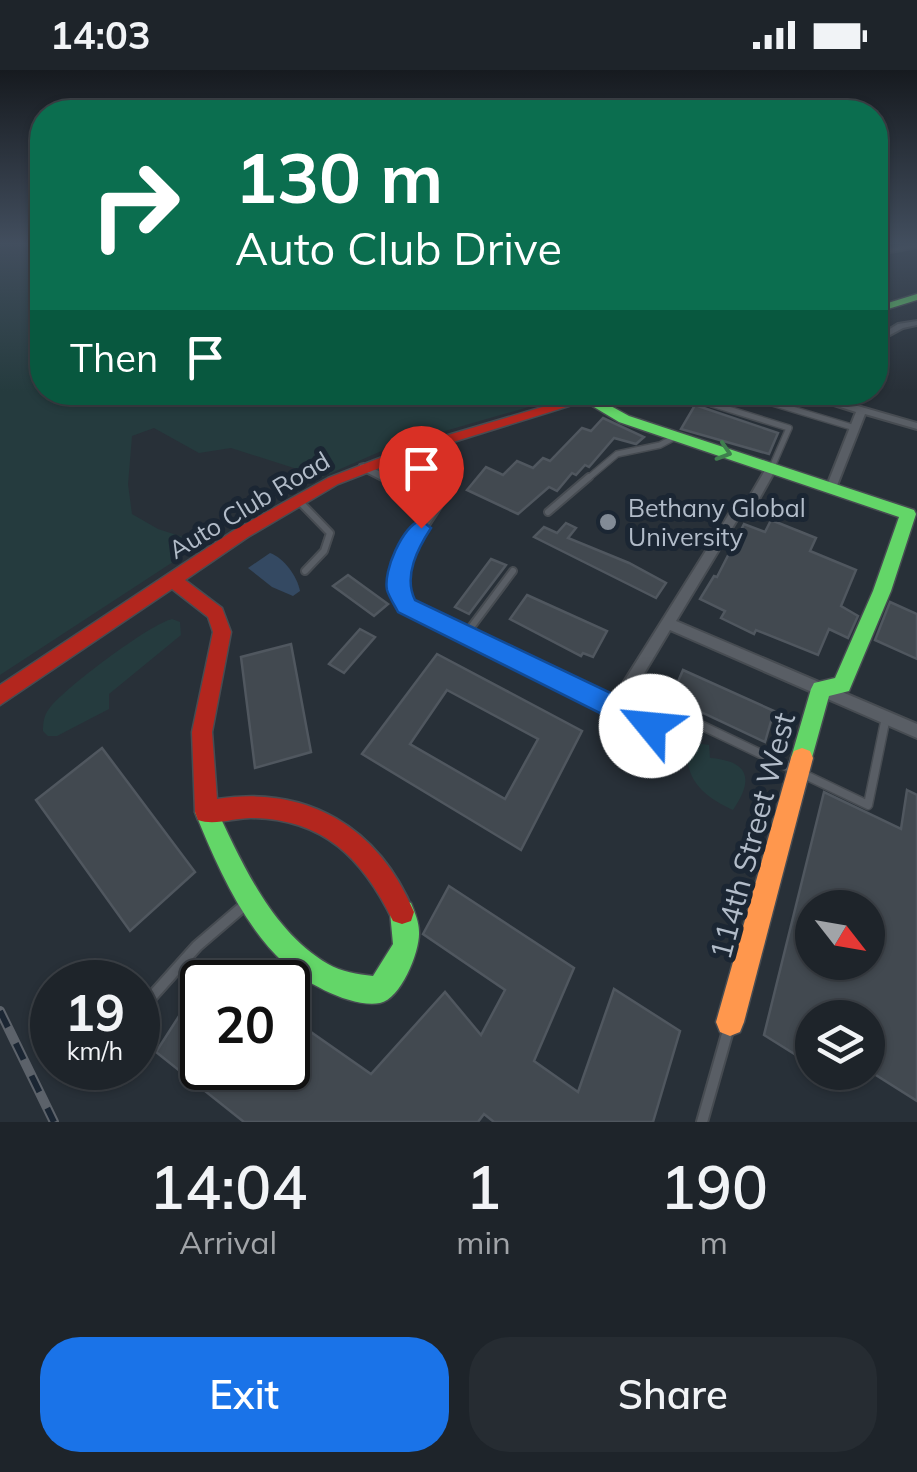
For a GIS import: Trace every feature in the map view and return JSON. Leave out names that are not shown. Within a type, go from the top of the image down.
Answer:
[{"type":"street","points":[[888,305],[917,297]]},
{"type":"street","points":[[888,334],[917,323]]},
{"type":"street","name":"Auto Club Road","points":[[0,696],[298,500],[364,467],[566,405]]},
{"type":"street","points":[[609,405],[624,419],[831,488],[861,411]]},
{"type":"street","points":[[841,405],[917,426]]},
{"type":"street","points":[[364,467],[438,504],[412,539],[398,589],[406,606],[616,707],[733,517],[754,498],[772,467]]},
{"type":"street","name":"114th Street West","points":[[730,1022],[821,690],[842,684],[882,591],[908,514],[831,488]]},
{"type":"street","points":[[172,580],[216,613],[222,632],[222,652],[202,732],[206,812],[252,899],[308,967],[344,989],[379,990],[400,966],[408,936],[387,885],[350,841],[311,816],[269,804],[236,804],[206,812]]},
{"type":"street","points":[[670,624],[917,731]]},
{"type":"lane","points":[[715,405],[789,428],[772,467]]},
{"type":"lane","points":[[779,405],[855,428]]},
{"type":"lane","points":[[548,512],[618,454],[660,445],[676,436]]},
{"type":"lane","points":[[298,500],[330,533],[330,542],[320,560],[305,571]]},
{"type":"lane","points":[[466,634],[513,570]]},
{"type":"lane","points":[[616,707],[651,726]]},
{"type":"lane","points":[[651,726],[667,718],[688,719],[868,805],[886,718]]},
{"type":"lane","points":[[646,747],[651,726]]},
{"type":"lane","points":[[160,987],[197,946],[252,899]]},
{"type":"lane","points":[[702,1122],[730,1022]]},
{"type":"green space","points":[[0,293],[30,293],[30,405],[535,405],[393,446],[322,477],[231,448],[199,453],[154,428],[132,436],[128,484],[132,514],[158,529],[202,543],[0,675]]},
{"type":"green space","points":[[172,619],[180,622],[181,635],[109,694],[109,709],[57,736],[48,736],[43,731],[47,711],[71,687],[127,644]]},
{"type":"green space","points":[[695,743],[709,745],[710,758],[733,763],[744,773],[744,789],[733,810],[707,795],[695,781],[687,753],[696,755]]},
{"type":"water","points":[[270,553],[285,563],[296,579],[300,591],[293,596],[272,587],[248,568]]},
{"type":"building","points":[[695,405],[778,433],[769,454],[681,429]]},
{"type":"building","points":[[603,418],[644,437],[636,444],[614,438],[589,467],[585,465],[576,475],[572,473],[557,491],[549,487],[518,514],[467,490],[486,467],[503,475],[517,461],[533,468],[543,458],[550,461],[582,428],[591,431]]},
{"type":"building","points":[[771,520],[816,538],[810,551],[856,570],[841,606],[858,616],[848,638],[829,629],[818,655],[756,630],[754,634],[721,618],[725,611],[700,599],[717,577],[744,524],[765,532]]},
{"type":"building","points":[[566,523],[576,528],[568,538],[666,583],[656,598],[534,537],[544,527],[557,533]]},
{"type":"building","points":[[491,559],[506,565],[469,614],[455,607]]},
{"type":"building","points":[[348,575],[388,604],[374,616],[333,586]]},
{"type":"building","points":[[527,595],[607,631],[593,657],[583,653],[581,656],[510,619]]},
{"type":"building","points":[[890,602],[917,614],[917,659],[875,640]]},
{"type":"building","points":[[360,629],[375,637],[344,673],[329,664]]},
{"type":"building","points":[[291,644],[311,752],[255,768],[241,657]]},
{"type":"building","points":[[437,654],[582,731],[521,850],[362,754]],"holes":[[[447,690],[538,739],[505,799],[410,744]]]},
{"type":"building","points":[[683,670],[774,711],[765,742],[671,698]]},
{"type":"building","points":[[102,748],[195,872],[130,931],[36,800]]},
{"type":"building","points":[[907,790],[917,795],[917,1101],[885,1081],[885,1000],[795,1000],[795,1054],[764,1035],[795,909],[795,980],[885,980],[885,890],[800,890],[824,792],[901,829]]},
{"type":"building","points":[[449,886],[574,968],[534,1061],[578,1092],[614,989],[680,1031],[653,1122],[494,1122],[484,1114],[478,1122],[244,1122],[204,1090],[310,1090],[310,1031],[371,1074],[445,992],[481,1035],[505,990],[423,934]]},
{"type":"building","points":[[180,1015],[180,1071],[160,1055],[160,1046]]},
{"type":"railway","points":[[0,1011],[54,1122]]},
{"type":"traffic: fast","points":[[888,306],[917,297]]},
{"type":"traffic: fast","points":[[601,405],[624,419],[908,514],[882,591],[842,685],[821,689],[802,758]]},
{"type":"traffic: fast","points":[[206,812],[234,870],[270,929],[318,973],[347,986],[379,990],[406,944],[402,912]]},
{"type":"traffic: slow","points":[[730,1022],[802,758]]},
{"type":"traffic: jam","points":[[0,696],[242,533],[333,481],[416,449],[564,405]]},
{"type":"traffic: jam","points":[[172,580],[216,613],[222,632],[202,732],[206,812],[268,807],[323,823],[369,858],[402,912]]},
{"type":"place","name":"Bethany Global University","points":[[608,522]]},
{"type":"route","points":[[421,528],[412,539],[400,573],[398,589],[406,606],[651,726]]}]
